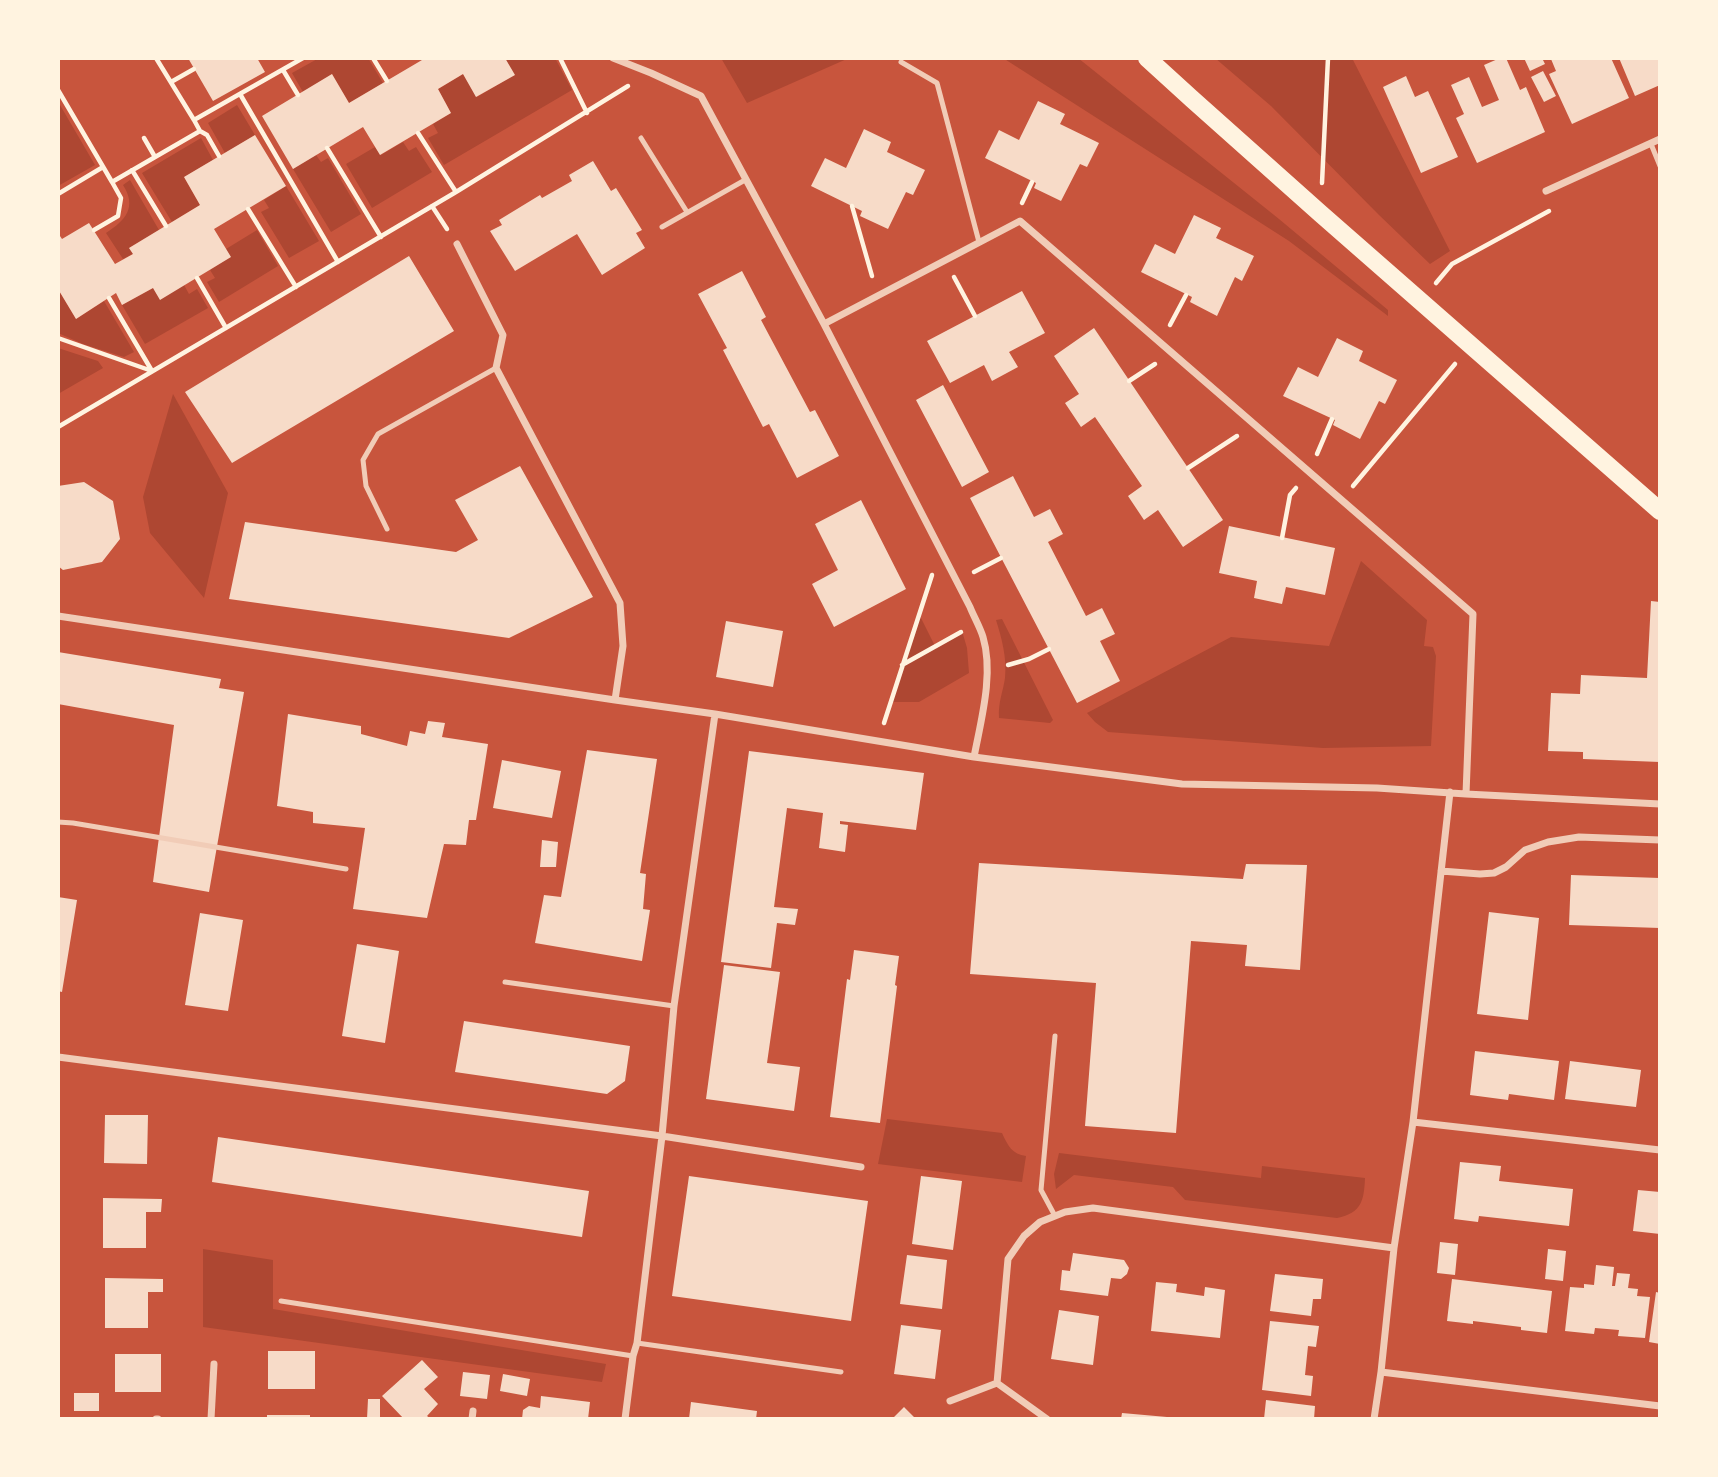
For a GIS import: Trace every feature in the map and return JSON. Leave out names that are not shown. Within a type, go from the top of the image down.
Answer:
[{"type":"main road","points":[[1147,58],[1660,511]]},
{"type":"street","points":[[613,58],[701,96],[824,324],[956,580],[983,638],[987,671],[985,700],[974,757]]},
{"type":"street","points":[[1546,191],[1660,139]]},
{"type":"street","points":[[824,324],[1020,221],[1473,614],[1466,794]]},
{"type":"street","points":[[457,244],[503,335],[496,368],[620,603],[623,646],[615,700]]},
{"type":"street","points":[[58,616],[715,714],[974,757],[1182,784],[1377,788],[1660,804]]},
{"type":"street","points":[[625,1419],[662,1136],[674,1006],[715,714]]},
{"type":"street","points":[[1374,1419],[1394,1248],[1413,1122],[1450,792]]},
{"type":"street","points":[[1441,871],[1494,873],[1506,867],[1525,850],[1548,842],[1579,837],[1660,841]]},
{"type":"street","points":[[58,1057],[662,1136],[861,1167]]},
{"type":"street","points":[[1413,1122],[1660,1150]]},
{"type":"street","points":[[997,1383],[1008,1259],[1024,1236],[1040,1222],[1065,1212],[1093,1208],[1394,1248]]},
{"type":"street","points":[[211,1419],[214,1364]]},
{"type":"street","points":[[1381,1372],[1660,1406]]},
{"type":"street","points":[[950,1401],[997,1383]]},
{"type":"street","points":[[997,1383],[1047,1419]]},
{"type":"lane","points":[[901,62],[937,83],[979,242]]},
{"type":"lane","points":[[640,138],[687,212]]},
{"type":"lane","points":[[1651,144],[1660,166]]},
{"type":"lane","points":[[662,227],[745,180]]},
{"type":"lane","points":[[387,529],[366,486],[363,460],[378,434],[496,368]]},
{"type":"lane","points":[[58,822],[346,869]]},
{"type":"lane","points":[[505,982],[674,1006]]},
{"type":"lane","points":[[1055,1036],[1041,1190],[1055,1216]]},
{"type":"lane","points":[[281,1301],[633,1356]]},
{"type":"lane","points":[[637,1343],[841,1372]]},
{"type":"path","points":[[156,58],[200,131],[207,135],[219,156]]},
{"type":"path","points":[[194,120],[303,58]]},
{"type":"path","points":[[373,58],[387,81]]},
{"type":"path","points":[[560,58],[587,113]]},
{"type":"path","points":[[1321,214],[1328,58]]},
{"type":"path","points":[[171,82],[194,69]]},
{"type":"path","points":[[282,69],[298,95]]},
{"type":"path","points":[[58,428],[651,73]]},
{"type":"path","points":[[58,90],[60,99],[121,198],[118,216],[94,230]]},
{"type":"path","points":[[240,94],[338,262]]},
{"type":"path","points":[[112,182],[200,131]]},
{"type":"path","points":[[418,133],[456,192]]},
{"type":"path","points":[[144,138],[155,157]]},
{"type":"path","points":[[327,148],[381,237]]},
{"type":"path","points":[[58,194],[103,167]]},
{"type":"path","points":[[132,170],[166,226]]},
{"type":"path","points":[[1421,301],[1452,264],[1551,209],[1546,191]]},
{"type":"path","points":[[852,206],[878,295]]},
{"type":"path","points":[[248,209],[296,287]]},
{"type":"path","points":[[944,260],[975,316]]},
{"type":"path","points":[[197,278],[226,328]]},
{"type":"path","points":[[1161,343],[1186,295]]},
{"type":"path","points":[[109,298],[152,371]]},
{"type":"path","points":[[58,338],[152,371]]},
{"type":"path","points":[[1129,381],[1172,353]]},
{"type":"path","points":[[1341,500],[1455,364]]},
{"type":"path","points":[[1282,538],[1290,495],[1309,472],[1332,419]]},
{"type":"path","points":[[1188,468],[1254,424]]},
{"type":"path","points":[[878,740],[940,549]]},
{"type":"path","points":[[956,580],[1001,558]]},
{"type":"path","points":[[902,665],[977,623]]},
{"type":"path","points":[[987,671],[1029,659],[1049,649]]},
{"type":"shaded area","points":[[319,58],[368,58],[383,83],[349,103],[332,74],[303,92],[292,73]]},
{"type":"shaded area","points":[[505,58],[555,58],[572,90],[444,165],[428,138],[438,133],[433,124],[451,113],[438,89],[463,74],[477,97],[514,75]]},
{"type":"shaded area","points":[[721,58],[849,58],[747,103]]},
{"type":"shaded area","points":[[1003,58],[1078,58],[1279,219],[1388,310],[1388,316],[1289,241]]},
{"type":"shaded area","points":[[1215,58],[1352,58],[1450,251],[1430,264],[1271,106]]},
{"type":"shaded area","points":[[60,105],[95,165],[58,186],[58,107]]},
{"type":"shaded area","points":[[237,105],[255,135],[225,153],[208,123]]},
{"type":"shaded area","points":[[201,138],[213,160],[184,177],[200,205],[172,222],[142,173]]},
{"type":"shaded area","points":[[403,142],[409,151],[416,147],[432,172],[372,208],[346,164],[375,147],[381,155]]},
{"type":"shaded area","points":[[316,155],[321,162],[328,158],[361,214],[331,232],[293,169]]},
{"type":"shaded area","points":[[130,180],[159,230],[129,248],[133,254],[123,259],[106,233],[124,218],[127,212],[129,200],[123,185]]},
{"type":"shaded area","points":[[286,186],[319,241],[289,258],[261,212],[269,208],[264,200]]},
{"type":"shaded area","points":[[257,230],[278,266],[219,302],[207,282],[215,278],[210,270],[230,257],[226,249]]},
{"type":"shaded area","points":[[184,285],[189,294],[197,289],[208,308],[145,344],[122,305],[153,288],[160,299]]},
{"type":"shaded area","points":[[58,289],[76,319],[104,301],[134,352],[124,357],[58,333]]},
{"type":"shaded area","points":[[58,348],[98,361],[103,368],[58,394]]},
{"type":"shaded area","points":[[173,394],[228,493],[204,598],[150,533],[143,497]]},
{"type":"shaded area","points":[[1361,561],[1427,620],[1424,646],[1433,647],[1436,656],[1431,746],[1323,748],[1108,732],[1087,713],[1231,637],[1329,646]]},
{"type":"shaded area","points":[[919,614],[935,646],[962,631],[967,648],[969,673],[919,702],[890,702]]},
{"type":"shaded area","points":[[1002,619],[1053,720],[1050,723],[999,718],[1005,663],[996,620]]},
{"type":"shaded area","points":[[887,1119],[1002,1133],[1011,1149],[1026,1156],[1022,1182],[878,1164]]},
{"type":"shaded area","points":[[1059,1153],[1261,1178],[1262,1166],[1365,1178],[1364,1193],[1357,1209],[1337,1218],[1185,1200],[1173,1187],[1074,1175],[1056,1189],[1054,1174]]},
{"type":"shaded area","points":[[203,1249],[273,1260],[273,1309],[606,1364],[602,1382],[203,1327]]},
{"type":"building","points":[[188,58],[257,58],[265,72],[213,101]]},
{"type":"building","points":[[420,58],[505,58],[515,75],[476,97],[463,74],[438,89],[451,113],[380,155],[363,127],[293,169],[262,116],[332,74],[349,103],[422,60]]},
{"type":"building","points":[[1506,58],[1520,90],[1526,87],[1545,132],[1477,163],[1456,118],[1464,114],[1451,85],[1469,77],[1482,107],[1499,100],[1484,65]]},
{"type":"building","points":[[1524,58],[1542,58],[1545,64],[1530,71]]},
{"type":"building","points":[[1611,58],[1629,98],[1572,124],[1549,74],[1556,71],[1551,59]]},
{"type":"building","points":[[1619,58],[1660,58],[1660,85],[1635,96]]},
{"type":"building","points":[[1543,71],[1556,96],[1544,102],[1531,77]]},
{"type":"building","points":[[1406,76],[1415,97],[1428,91],[1458,157],[1421,173],[1383,87]]},
{"type":"building","points":[[1038,101],[1065,114],[1060,124],[1099,143],[1087,167],[1080,164],[1061,201],[1034,188],[1036,183],[985,158],[999,130],[1019,140]]},
{"type":"building","points":[[864,129],[891,142],[887,152],[925,170],[913,195],[906,192],[888,229],[860,216],[862,211],[811,186],[825,158],[846,168]]},
{"type":"building","points":[[255,135],[286,186],[214,229],[231,257],[160,300],[153,288],[122,305],[116,293],[76,319],[58,289],[58,233],[62,239],[89,223],[115,264],[133,254],[129,248],[200,205],[184,177]]},
{"type":"building","points":[[593,161],[611,191],[616,188],[642,230],[636,233],[645,248],[602,275],[577,234],[515,271],[490,231],[502,225],[499,220],[540,195],[542,198],[572,181],[569,175]]},
{"type":"building","points":[[1194,215],[1221,228],[1216,238],[1254,256],[1242,281],[1235,277],[1217,316],[1190,302],[1192,297],[1141,272],[1155,244],[1175,254]]},
{"type":"building","points":[[409,256],[454,331],[232,463],[185,392]]},
{"type":"building","points":[[742,271],[766,317],[761,320],[810,412],[815,410],[839,456],[797,478],[769,424],[763,427],[723,350],[727,348],[698,294]]},
{"type":"building","points":[[1022,291],[1045,333],[1009,352],[1018,367],[992,381],[984,365],[950,383],[927,341]]},
{"type":"building","points":[[1094,328],[1223,520],[1183,547],[1158,510],[1144,520],[1128,496],[1142,486],[1095,417],[1081,427],[1065,403],[1079,394],[1054,356]]},
{"type":"building","points":[[1337,338],[1363,351],[1359,361],[1397,380],[1385,404],[1379,401],[1360,439],[1333,425],[1335,420],[1283,396],[1298,367],[1318,377]]},
{"type":"building","points":[[943,385],[989,472],[962,487],[916,400]]},
{"type":"building","points":[[520,466],[593,597],[509,638],[229,599],[245,522],[456,552],[478,540],[455,500]]},
{"type":"building","points":[[1013,476],[1034,517],[1050,509],[1063,534],[1048,542],[1086,616],[1102,608],[1115,634],[1100,641],[1120,681],[1077,703],[970,498]]},
{"type":"building","points":[[84,482],[113,501],[120,539],[102,562],[63,570],[58,566],[58,486]]},
{"type":"building","points":[[861,500],[906,589],[834,627],[812,584],[838,570],[815,524]]},
{"type":"building","points":[[1229,526],[1335,548],[1325,595],[1286,587],[1282,604],[1254,598],[1257,581],[1219,573]]},
{"type":"building","points":[[1651,601],[1660,602],[1660,762],[1583,759],[1583,752],[1548,751],[1551,693],[1580,694],[1581,675],[1647,678]]},
{"type":"building","points":[[726,621],[783,631],[773,687],[716,677]]},
{"type":"building","points":[[58,652],[221,679],[219,688],[244,692],[209,892],[153,882],[174,725],[58,704]]},
{"type":"building","points":[[288,714],[361,726],[361,734],[407,746],[410,731],[425,734],[428,721],[445,723],[442,737],[488,744],[476,820],[469,820],[466,845],[444,844],[427,918],[353,909],[365,828],[313,823],[313,812],[277,806]]},
{"type":"building","points":[[587,750],[657,759],[640,873],[646,874],[643,909],[650,910],[642,961],[535,943],[544,895],[561,897]]},
{"type":"building","points":[[749,751],[924,773],[916,830],[840,821],[840,824],[848,825],[845,852],[819,848],[823,813],[787,808],[774,907],[798,909],[795,925],[777,923],[771,968],[721,962]]},
{"type":"building","points":[[502,760],[561,771],[552,818],[493,808]]},
{"type":"building","points":[[542,840],[558,842],[556,867],[540,867]]},
{"type":"building","points":[[979,863],[1243,879],[1246,864],[1307,865],[1300,970],[1245,966],[1247,945],[1191,941],[1176,1133],[1085,1126],[1096,983],[970,974]]},
{"type":"building","points":[[1571,875],[1660,878],[1660,928],[1569,925]]},
{"type":"building","points":[[58,897],[77,900],[62,992],[58,991]]},
{"type":"building","points":[[1489,912],[1539,918],[1528,1020],[1477,1014]]},
{"type":"building","points":[[200,913],[243,920],[228,1011],[185,1005]]},
{"type":"building","points":[[357,944],[399,951],[385,1043],[342,1036]]},
{"type":"building","points":[[854,950],[899,956],[880,1123],[830,1117],[847,979],[850,980]]},
{"type":"building","points":[[724,965],[780,972],[767,1063],[800,1067],[794,1111],[706,1099]]},
{"type":"building","points":[[464,1021],[630,1046],[625,1081],[607,1094],[455,1072]]},
{"type":"building","points":[[1475,1051],[1559,1061],[1554,1100],[1509,1094],[1508,1100],[1470,1095]]},
{"type":"building","points":[[1570,1061],[1641,1070],[1636,1107],[1565,1099]]},
{"type":"building","points":[[105,1115],[148,1115],[147,1164],[104,1163]]},
{"type":"building","points":[[218,1137],[589,1191],[582,1237],[212,1182]]},
{"type":"building","points":[[1460,1162],[1501,1166],[1499,1181],[1573,1189],[1569,1226],[1479,1216],[1478,1222],[1454,1219]]},
{"type":"building","points":[[689,1176],[868,1201],[851,1321],[672,1296]]},
{"type":"building","points":[[921,1176],[962,1181],[953,1250],[912,1244]]},
{"type":"building","points":[[1638,1190],[1660,1192],[1660,1234],[1633,1231]]},
{"type":"building","points":[[103,1198],[162,1199],[161,1212],[146,1212],[146,1248],[103,1248]]},
{"type":"building","points":[[1440,1242],[1458,1244],[1455,1275],[1437,1273]]},
{"type":"building","points":[[1548,1249],[1566,1251],[1563,1281],[1545,1279]]},
{"type":"building","points":[[1073,1253],[1124,1260],[1129,1268],[1121,1279],[1111,1278],[1108,1296],[1060,1290],[1062,1270],[1070,1271]]},
{"type":"building","points":[[907,1255],[947,1260],[942,1309],[900,1304]]},
{"type":"building","points":[[1596,1265],[1614,1267],[1612,1286],[1615,1286],[1617,1273],[1630,1274],[1628,1288],[1638,1289],[1637,1296],[1650,1297],[1645,1338],[1618,1336],[1619,1330],[1595,1328],[1594,1334],[1565,1331],[1570,1287],[1584,1288],[1584,1284],[1594,1285]]},
{"type":"building","points":[[1275,1274],[1323,1279],[1321,1299],[1313,1299],[1311,1316],[1270,1311]]},
{"type":"building","points":[[105,1278],[163,1279],[163,1292],[148,1292],[148,1328],[105,1328]]},
{"type":"building","points":[[1452,1279],[1552,1291],[1547,1333],[1473,1321],[1473,1324],[1447,1321]]},
{"type":"building","points":[[1156,1282],[1177,1284],[1176,1292],[1204,1296],[1205,1287],[1225,1290],[1220,1338],[1151,1331]]},
{"type":"building","points":[[1656,1292],[1660,1293],[1660,1344],[1649,1342]]},
{"type":"building","points":[[1059,1310],[1099,1316],[1093,1365],[1051,1359]]},
{"type":"building","points":[[1270,1321],[1319,1326],[1316,1347],[1308,1346],[1305,1375],[1313,1376],[1311,1396],[1262,1390]]},
{"type":"building","points":[[901,1325],[941,1330],[935,1379],[894,1374]]},
{"type":"building","points":[[268,1351],[315,1351],[315,1389],[268,1389]]},
{"type":"building","points":[[115,1354],[161,1354],[161,1392],[115,1392]]},
{"type":"building","points":[[422,1360],[438,1377],[424,1389],[438,1404],[427,1416],[431,1419],[404,1419],[382,1396]]},
{"type":"building","points":[[463,1372],[490,1375],[487,1399],[460,1396]]},
{"type":"building","points":[[503,1374],[530,1379],[527,1396],[500,1391]]},
{"type":"building","points":[[74,1393],[99,1393],[99,1411],[74,1411]]},
{"type":"building","points":[[541,1396],[590,1402],[588,1419],[522,1419],[523,1410],[529,1406],[540,1408]]},
{"type":"building","points":[[368,1399],[380,1399],[380,1419],[367,1419]]},
{"type":"building","points":[[1266,1400],[1315,1406],[1314,1419],[1264,1419]]},
{"type":"building","points":[[691,1402],[757,1411],[756,1419],[689,1419]]},
{"type":"building","points":[[904,1407],[916,1419],[892,1419]]},
{"type":"building","points":[[1122,1413],[1167,1417],[1167,1419],[1121,1419]]},
{"type":"building","points":[[267,1415],[310,1415],[310,1419],[267,1419]]}]
